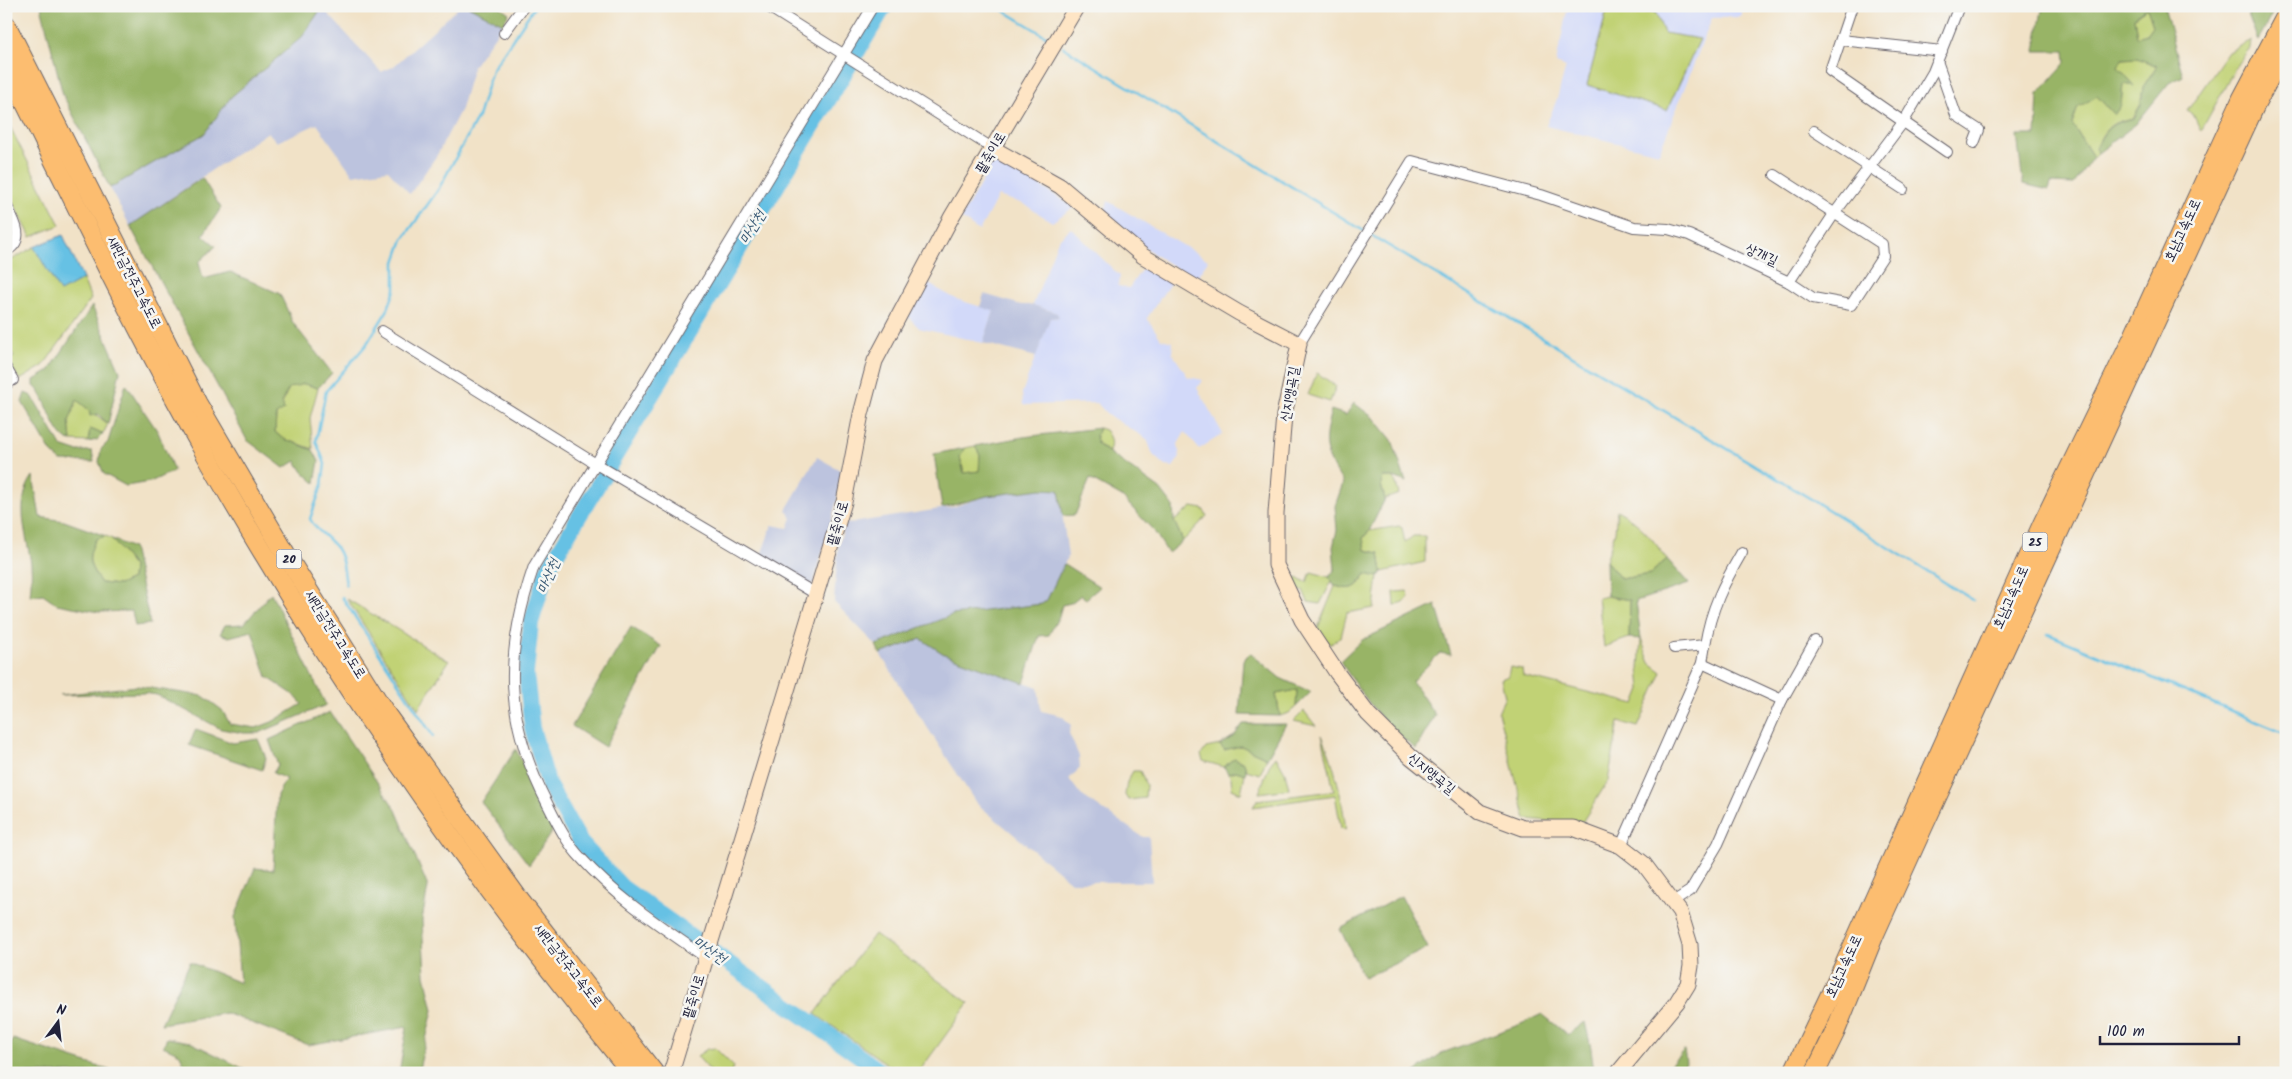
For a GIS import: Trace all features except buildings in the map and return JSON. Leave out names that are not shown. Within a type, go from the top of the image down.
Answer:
[{"type":"highway","name":"호남고속도로","points":[[1793,1073],[1848,957],[2044,523],[2132,340],[2242,99],[2286,16]]},
{"type":"highway","name":"새만금전주고속도로","points":[[6,25],[197,403],[291,563],[387,716],[520,901],[654,1073]]},
{"type":"highway","name":"호남고속도로","points":[[1815,1073],[1835,1032],[1874,935],[1921,831],[2255,105],[2286,46]]},
{"type":"highway","name":"새만금전주고속도로","points":[[6,64],[131,313],[200,444],[287,591],[367,718],[464,856],[547,968],[631,1072]]},
{"type":"street","points":[[504,33],[524,6]]},
{"type":"street","points":[[767,6],[992,148],[1060,186],[1144,256],[1239,313],[1299,344]]},
{"type":"street","points":[[706,956],[622,898],[579,857],[554,816],[532,773],[520,738],[512,666],[524,593],[534,566],[599,466],[847,56],[873,6]]},
{"type":"street","name":"팥죽이로","points":[[671,1073],[844,502],[861,414],[875,361],[952,216],[1077,6]]},
{"type":"street","points":[[1852,6],[1830,71],[1948,152]]},
{"type":"street","name":"상개길","points":[[1412,161],[1541,194],[1634,227],[1668,229],[1688,235],[1789,282],[1834,214],[1904,121],[1937,62],[1959,6]]},
{"type":"street","points":[[1841,40],[1942,51]]},
{"type":"street","points":[[1937,62],[1956,115],[1979,130],[1974,143]]},
{"type":"street","points":[[1814,131],[1903,190]]},
{"type":"street","name":"신지앵곡길","points":[[1412,161],[1299,344],[1284,415],[1276,513],[1276,565],[1306,627],[1368,714],[1411,757],[1480,812],[1523,828],[1574,828],[1621,846],[1644,864],[1680,912],[1690,945],[1691,966],[1688,984],[1677,1002],[1618,1073]]},
{"type":"street","points":[[1774,175],[1882,244],[1883,256],[1851,305],[1813,298],[1789,282]]},
{"type":"street","points":[[6,205],[18,228],[18,237],[12,248],[6,251]]},
{"type":"street","points":[[382,331],[599,466],[816,594]]},
{"type":"street","points":[[6,368],[13,380],[6,384]]},
{"type":"street","points":[[1621,846],[1702,663],[1712,610],[1742,552]]},
{"type":"street","points":[[1673,902],[1690,891],[1718,844],[1782,700],[1815,641]]},
{"type":"street","points":[[1674,648],[1705,645]]},
{"type":"street","points":[[1702,663],[1782,700]]},
{"type":"shaded area","points":[[460,6],[468,6],[503,24],[473,66],[461,109],[437,155],[410,194],[388,170],[353,175],[317,124],[277,142],[268,132],[130,226],[110,188],[204,134],[231,97],[302,37],[322,7],[381,72],[393,67]]},
{"type":"shaded area","points":[[1568,6],[1741,6],[1741,17],[1712,18],[1659,153],[1546,126],[1557,99],[1566,67],[1556,63]]},
{"type":"shaded area","points":[[993,162],[1002,162],[1074,207],[1052,222],[1024,204],[998,196],[979,231],[961,218]]},
{"type":"shaded area","points":[[1108,201],[1208,260],[1196,280],[1155,255],[1104,214]]},
{"type":"shaded area","points":[[1071,228],[1120,276],[1118,286],[1129,288],[1144,266],[1171,282],[1147,318],[1161,339],[1173,342],[1172,353],[1188,377],[1203,380],[1197,388],[1223,434],[1199,449],[1185,432],[1178,444],[1180,457],[1173,467],[1165,466],[1153,455],[1147,439],[1108,415],[1097,403],[1023,405],[1022,393],[1050,318],[1059,317],[1057,313],[1033,305],[1058,240]]},
{"type":"shaded area","points":[[927,283],[956,299],[994,311],[983,343],[919,328],[908,316]]},
{"type":"shaded area","points":[[984,294],[1021,305],[1033,305],[1057,313],[1059,317],[1050,318],[1036,357],[983,343],[994,311],[980,307]]},
{"type":"shaded area","points":[[817,457],[840,470],[842,483],[813,585],[803,583],[760,558],[772,525],[788,528],[792,518],[786,510]]},
{"type":"shaded area","points":[[1041,489],[1059,490],[1068,556],[1047,600],[1042,604],[952,615],[876,645],[834,602],[838,547],[845,524],[953,507],[987,496]]},
{"type":"shaded area","points":[[921,639],[944,654],[1038,687],[1041,711],[1062,716],[1071,725],[1069,733],[1079,756],[1080,768],[1069,779],[1081,795],[1143,837],[1149,837],[1152,882],[1071,882],[976,803],[880,654]]},
{"type":"green space","points":[[41,6],[323,6],[302,37],[231,97],[204,134],[110,188],[63,95]]},
{"type":"green space","points":[[468,6],[499,6],[509,13],[503,24]]},
{"type":"green space","points":[[2045,6],[2164,6],[2183,76],[2168,84],[2136,124],[2098,153],[2096,148],[2110,127],[2134,118],[2141,104],[2143,87],[2157,66],[2137,58],[2122,59],[2118,67],[2135,86],[2123,84],[2121,105],[2114,115],[2097,96],[2078,107],[2072,124],[2093,157],[2074,184],[2051,183],[2049,190],[2023,184],[2017,135],[2036,135],[2038,94],[2066,62],[2065,51],[2035,51],[2042,10]],"holes":[[[2147,8],[2153,26],[2147,34],[2137,37],[2134,17]]]},
{"type":"green space","points":[[2245,6],[2276,6],[2258,41]]},
{"type":"green space","points":[[2147,8],[2153,26],[2147,34],[2137,37],[2134,17]]},
{"type":"green space","points":[[1607,10],[1656,13],[1664,33],[1700,39],[1667,110],[1587,85]]},
{"type":"green space","points":[[2251,40],[2250,48],[2238,63],[2201,131],[2193,114],[2187,111],[2228,52]]},
{"type":"green space","points":[[2137,58],[2157,65],[2143,87],[2141,104],[2133,118],[2114,124],[2106,130],[2098,144],[2098,153],[2093,157],[2072,124],[2078,107],[2097,96],[2114,115],[2121,105],[2123,84],[2134,85],[2118,67],[2122,59]]},
{"type":"green space","points":[[6,119],[60,225],[31,237],[6,188]]},
{"type":"green space","points":[[202,178],[221,208],[203,235],[216,246],[199,262],[203,279],[230,272],[280,294],[293,323],[332,373],[318,388],[304,384],[289,388],[282,401],[284,410],[276,415],[275,432],[282,438],[313,450],[319,461],[315,483],[303,472],[296,461],[284,468],[247,440],[130,226]]},
{"type":"green space","points":[[34,247],[60,292],[83,279],[91,299],[43,366],[20,380],[6,360],[14,357],[6,342],[6,263]]},
{"type":"green space","points":[[92,306],[120,371],[108,424],[98,414],[90,416],[89,410],[77,400],[69,421],[71,441],[60,433],[55,425],[43,398],[34,386],[34,380],[49,371]]},
{"type":"green space","points":[[1317,373],[1336,386],[1330,402],[1308,395]]},
{"type":"green space","points":[[304,383],[318,388],[310,418],[313,449],[282,438],[275,432],[276,415],[289,388]]},
{"type":"green space","points":[[126,384],[158,432],[174,471],[150,482],[126,486],[104,474],[99,462],[101,449],[108,442]]},
{"type":"green space","points":[[25,393],[32,396],[61,446],[76,451],[92,451],[94,462],[61,461],[51,452],[22,402]]},
{"type":"green space","points":[[77,400],[108,424],[103,434],[90,429],[88,442],[71,441],[69,421]]},
{"type":"green space","points":[[1354,403],[1375,419],[1392,440],[1406,482],[1394,477],[1383,477],[1381,485],[1385,499],[1369,531],[1363,538],[1365,550],[1379,553],[1382,572],[1378,577],[1366,574],[1357,586],[1346,588],[1335,586],[1329,577],[1335,569],[1333,547],[1337,530],[1335,506],[1343,483],[1328,455],[1326,432],[1331,410],[1346,415]]},
{"type":"green space","points":[[1099,428],[1105,430],[1110,438],[1109,452],[1097,444],[1096,435]]},
{"type":"green space","points":[[1099,428],[1096,435],[1097,444],[1160,489],[1173,506],[1174,521],[1183,541],[1168,553],[1154,531],[1122,497],[1090,479],[1075,515],[1063,516],[1059,490],[1041,489],[987,496],[942,508],[934,454],[965,448],[960,457],[964,473],[979,471],[980,455],[975,446],[1023,437]]},
{"type":"green space","points":[[90,429],[103,434],[97,440],[88,442]]},
{"type":"green space","points":[[975,446],[980,455],[980,471],[964,473],[960,457],[965,448]]},
{"type":"green space","points":[[33,476],[40,517],[64,521],[106,536],[96,539],[90,557],[93,571],[101,583],[119,585],[132,579],[133,566],[112,539],[133,548],[150,624],[135,626],[132,611],[99,612],[57,604],[43,594],[30,596],[31,564],[23,519],[23,508],[27,486]]},
{"type":"green space","points":[[1383,477],[1394,477],[1399,494],[1385,499],[1381,485]]},
{"type":"green space","points":[[1192,507],[1203,509],[1207,516],[1183,541],[1174,521]]},
{"type":"green space","points":[[1617,510],[1645,531],[1667,559],[1650,574],[1621,579],[1606,561],[1615,532]]},
{"type":"green space","points":[[1399,526],[1402,528],[1405,543],[1413,536],[1425,536],[1425,562],[1382,572],[1379,553],[1365,550],[1363,538],[1369,531]]},
{"type":"green space","points":[[106,536],[112,539],[133,566],[132,579],[119,585],[101,583],[91,566],[90,556],[96,538]]},
{"type":"green space","points":[[1667,559],[1689,584],[1636,601],[1641,639],[1629,638],[1630,600],[1607,596],[1606,561],[1621,579],[1650,574]]},
{"type":"green space","points":[[1064,564],[1100,587],[1086,599],[1081,595],[1071,603],[1062,605],[1059,616],[1049,635],[1039,636],[1024,683],[944,654],[921,639],[880,654],[876,645],[952,615],[1042,604],[1047,600]]},
{"type":"green space","points":[[1311,572],[1329,577],[1332,581],[1320,604],[1308,602],[1303,590],[1296,593],[1289,575],[1307,582]]},
{"type":"green space","points":[[1366,574],[1378,577],[1374,608],[1347,613],[1341,637],[1330,644],[1317,630],[1335,586],[1354,588]]},
{"type":"green space","points":[[1408,591],[1409,597],[1404,603],[1395,606],[1394,592]]},
{"type":"green space","points":[[271,593],[326,705],[259,733],[244,733],[221,729],[157,695],[144,693],[60,695],[137,686],[203,696],[222,710],[230,724],[256,728],[272,722],[302,704],[294,695],[267,677],[252,631],[229,637],[220,634],[225,625],[244,624]]},
{"type":"green space","points":[[1607,596],[1630,600],[1629,638],[1604,647],[1598,598]]},
{"type":"green space","points":[[347,599],[449,661],[418,709]]},
{"type":"green space","points":[[1436,605],[1451,655],[1440,653],[1412,681],[1435,715],[1416,749],[1383,720],[1340,661],[1362,640]]},
{"type":"green space","points":[[631,627],[661,646],[605,747],[572,726]]},
{"type":"green space","points":[[1641,639],[1650,663],[1662,672],[1638,727],[1619,722],[1608,781],[1581,824],[1526,819],[1498,712],[1505,697],[1501,679],[1508,676],[1510,667],[1522,669],[1523,676],[1635,704],[1641,689],[1639,668]]},
{"type":"green space","points":[[1250,653],[1280,678],[1311,692],[1296,707],[1297,690],[1276,694],[1280,716],[1239,715],[1243,660]]},
{"type":"green space","points":[[1297,690],[1296,707],[1289,713],[1280,716],[1276,694]]},
{"type":"green space","points":[[1304,711],[1316,726],[1294,721]]},
{"type":"green space","points":[[330,712],[396,810],[428,887],[422,920],[425,975],[433,1010],[418,1073],[399,1073],[407,1027],[308,1045],[226,1013],[161,1024],[190,962],[240,983],[235,917],[255,868],[273,870],[277,795],[286,779],[273,773],[278,765],[269,740]]},
{"type":"green space","points":[[1243,724],[1286,724],[1267,758],[1241,746],[1224,750],[1220,745],[1234,736]]},
{"type":"green space","points":[[196,729],[233,743],[258,739],[266,758],[262,770],[189,745]]},
{"type":"green space","points":[[1322,735],[1331,758],[1346,830],[1341,828],[1335,795],[1253,807],[1257,800],[1334,791]]},
{"type":"green space","points":[[1220,745],[1224,750],[1241,746],[1267,758],[1260,774],[1246,770],[1244,763],[1234,758],[1224,767],[1203,761],[1201,755],[1206,748]]},
{"type":"green space","points":[[516,749],[555,827],[529,865],[481,802]]},
{"type":"green space","points":[[1276,756],[1285,772],[1289,789],[1259,793],[1269,766]]},
{"type":"green space","points":[[1234,758],[1244,763],[1245,774],[1236,771],[1228,773],[1224,767]]},
{"type":"green space","points":[[1133,771],[1140,771],[1146,785],[1145,798],[1128,800],[1125,795],[1127,782]]},
{"type":"green space","points":[[1236,771],[1245,774],[1241,793],[1232,789],[1231,777],[1228,773]]},
{"type":"green space","points":[[1401,896],[1428,948],[1364,978],[1340,929]]},
{"type":"green space","points":[[874,934],[969,1003],[918,1073],[900,1073],[815,1014]]},
{"type":"green space","points":[[1542,1014],[1568,1035],[1585,1022],[1594,1073],[1414,1073],[1442,1053],[1521,1024]]},
{"type":"green space","points":[[167,1038],[190,1042],[252,1073],[187,1073],[180,1054],[163,1046]]},
{"type":"green space","points":[[13,1039],[118,1073],[6,1073],[6,1056]]},
{"type":"green space","points":[[715,1048],[733,1066],[731,1073],[712,1073],[697,1056],[707,1049]]},
{"type":"green space","points":[[1684,1050],[1686,1063],[1682,1073],[1662,1073]]},
{"type":"water","points":[[63,235],[83,279],[60,292],[34,247]]},
{"type":"waterway","points":[[346,585],[339,553],[310,519],[322,485],[325,464],[316,441],[326,391],[366,345],[387,311],[395,290],[395,262],[403,239],[438,190],[478,117],[492,70],[535,6]]},
{"type":"waterway","name":"마산천","points":[[883,1073],[622,887],[581,843],[549,786],[532,728],[526,673],[531,623],[547,570],[885,6]]},
{"type":"waterway","points":[[996,6],[1049,38]]},
{"type":"waterway","points":[[1063,47],[1364,231]]},
{"type":"waterway","points":[[1369,234],[1816,502],[1973,600]]},
{"type":"waterway","points":[[342,597],[433,736]]},
{"type":"waterway","points":[[2048,634],[2286,734]]}]
